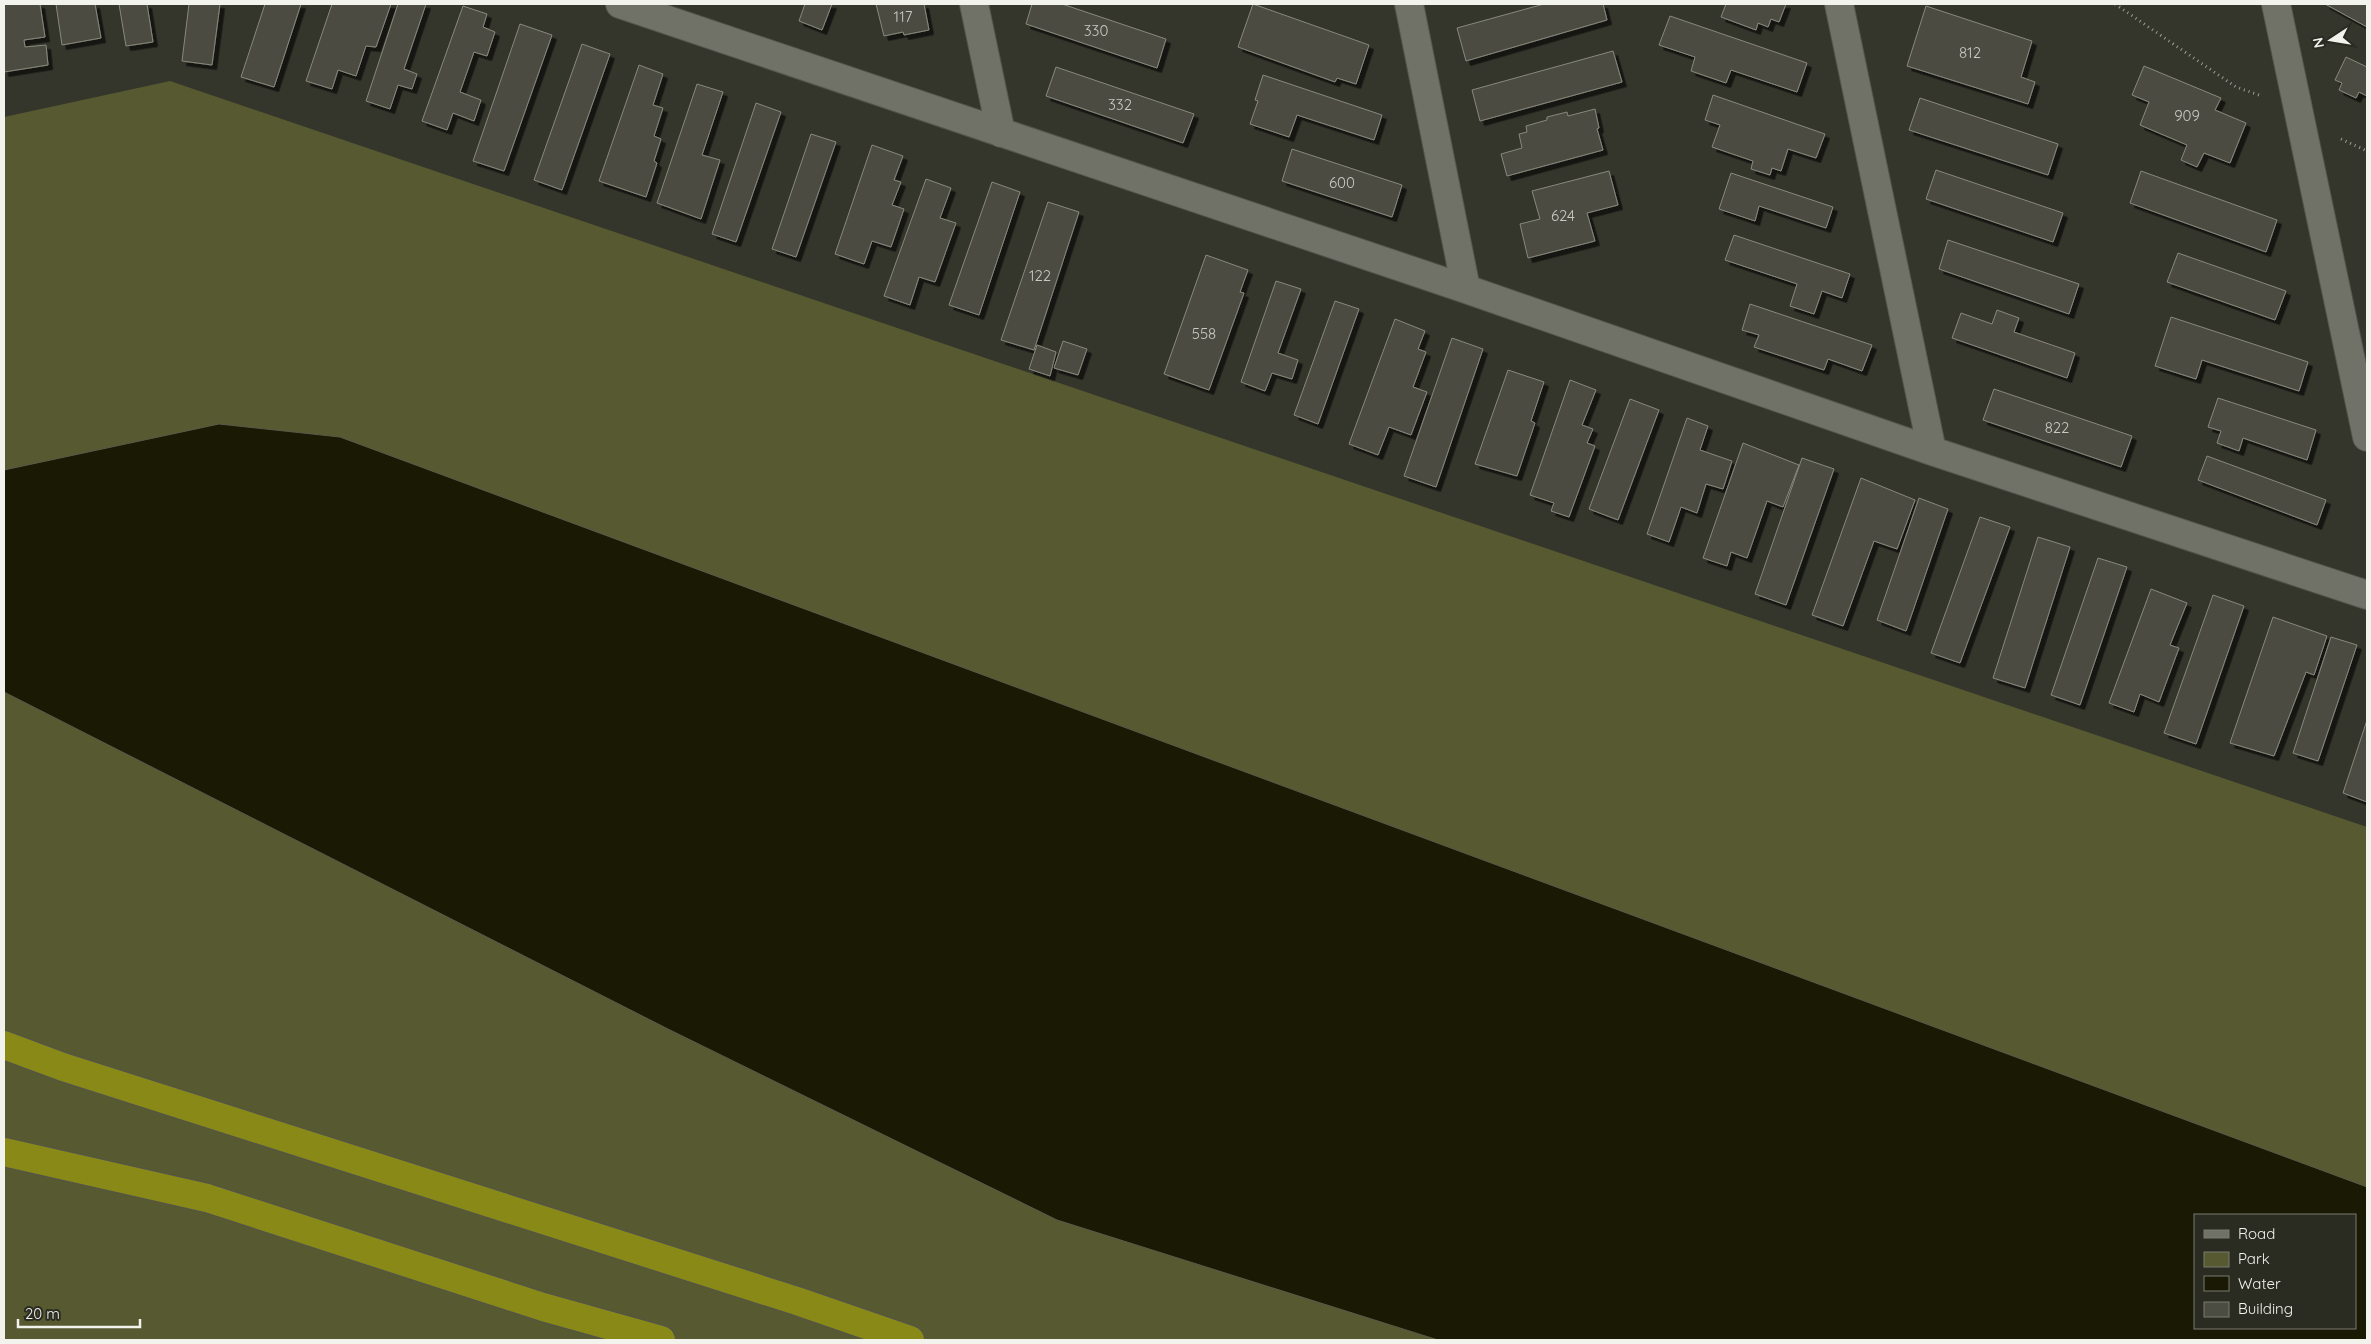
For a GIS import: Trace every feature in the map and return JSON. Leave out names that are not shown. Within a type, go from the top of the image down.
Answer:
[{"type":"highway","points":[[4,1045],[63,1067],[797,1301],[910,1340]]},
{"type":"highway","points":[[4,1152],[207,1198],[543,1307],[662,1340]]},
{"type":"lane","points":[[620,4],[1466,290],[1932,451],[2367,595]]},
{"type":"lane","points":[[974,4],[1001,133]]},
{"type":"lane","points":[[1409,4],[1466,290]]},
{"type":"lane","points":[[1839,4],[1932,451]]},
{"type":"lane","points":[[2276,4],[2367,437]]},
{"type":"path","points":[[2115,4],[2236,87],[2298,108],[2338,138],[2367,151]]},
{"type":"green space","points":[[170,81],[2367,827],[2367,1340],[4,1340],[4,117]]},
{"type":"water","points":[[219,424],[340,437],[2367,1187],[2367,1340],[1438,1340],[1057,1220],[668,1029],[4,692],[4,470]]},
{"type":"building","points":[[4,4],[40,4],[45,37],[24,40],[25,47],[46,45],[48,65],[4,72]]},
{"type":"building","points":[[56,4],[95,4],[101,38],[62,45]]},
{"type":"building","points":[[119,4],[147,4],[153,42],[126,46]]},
{"type":"building","points":[[189,4],[220,4],[212,65],[182,61]]},
{"type":"building","points":[[265,4],[301,4],[274,87],[241,77]]},
{"type":"building","points":[[332,4],[391,4],[376,47],[366,46],[356,76],[338,70],[332,89],[306,81]]},
{"type":"building","points":[[398,4],[426,4],[404,69],[417,74],[412,89],[398,85],[390,109],[366,101]]},
{"type":"building","points":[[805,4],[832,4],[822,30],[799,21]]},
{"type":"building","points":[[876,4],[924,4],[929,30],[904,35],[903,32],[884,36]]},
{"type":"building","points":[[1032,4],[1062,4],[1166,39],[1157,68],[1026,24]]},
{"type":"building","points":[[1253,4],[1369,45],[1356,84],[1337,78],[1335,82],[1238,47]]},
{"type":"building","points":[[1544,4],[1603,4],[1607,20],[1466,61],[1457,28]]},
{"type":"building","points":[[1726,4],[1786,4],[1779,22],[1771,19],[1768,27],[1758,23],[1756,30],[1721,17]]},
{"type":"building","points":[[2325,4],[2367,4],[2367,27]]},
{"type":"building","points":[[463,6],[487,14],[483,27],[495,32],[487,56],[474,52],[460,92],[481,100],[474,121],[453,113],[447,130],[422,121]]},
{"type":"building","points":[[1926,6],[2032,41],[2021,77],[2035,82],[2028,104],[1907,66]]},
{"type":"building","points":[[1670,16],[1807,63],[1797,92],[1731,70],[1726,83],[1691,71],[1695,57],[1659,45]]},
{"type":"building","points":[[520,24],[552,35],[504,171],[473,161]]},
{"type":"building","points":[[582,44],[610,54],[562,190],[534,180]]},
{"type":"building","points":[[1613,51],[1622,82],[1480,121],[1472,90]]},
{"type":"building","points":[[2346,57],[2367,67],[2367,96],[2359,92],[2356,98],[2339,90],[2342,83],[2335,80]]},
{"type":"building","points":[[639,65],[663,74],[653,105],[663,108],[654,136],[661,139],[654,161],[657,163],[646,197],[599,181]]},
{"type":"building","points":[[2144,66],[2221,98],[2215,110],[2246,123],[2230,163],[2204,153],[2197,167],[2181,160],[2187,145],[2140,125],[2149,102],[2132,95]]},
{"type":"building","points":[[1056,67],[1194,114],[1183,143],[1046,96]]},
{"type":"building","points":[[1263,75],[1382,115],[1374,140],[1297,115],[1289,137],[1250,124],[1258,101],[1255,100]]},
{"type":"building","points":[[697,84],[723,92],[702,155],[720,160],[701,219],[657,203]]},
{"type":"building","points":[[1713,95],[1825,134],[1816,158],[1788,149],[1781,171],[1772,168],[1770,175],[1751,169],[1753,161],[1712,147],[1720,125],[1705,120]]},
{"type":"building","points":[[1920,98],[2058,144],[2048,175],[1909,130]]},
{"type":"building","points":[[756,103],[781,112],[736,242],[712,234]]},
{"type":"building","points":[[1595,109],[1599,128],[1597,129],[1603,150],[1507,176],[1501,154],[1522,148],[1519,134],[1527,132],[1526,126],[1547,120],[1547,117],[1567,112],[1568,116]]},
{"type":"building","points":[[811,134],[836,142],[796,257],[772,249]]},
{"type":"building","points":[[872,145],[903,156],[894,180],[901,182],[892,205],[904,209],[891,247],[872,241],[864,264],[835,254]]},
{"type":"building","points":[[1292,149],[1402,185],[1392,217],[1282,181]]},
{"type":"building","points":[[1936,170],[2063,213],[2053,242],[1926,199]]},
{"type":"building","points":[[1609,171],[1618,205],[1587,213],[1595,241],[1528,258],[1520,224],[1540,219],[1532,191]]},
{"type":"building","points":[[2141,171],[2277,220],[2266,252],[2130,203]]},
{"type":"building","points":[[1731,173],[1833,207],[1826,228],[1759,206],[1755,221],[1719,209]]},
{"type":"building","points":[[926,179],[951,188],[940,218],[956,223],[935,282],[919,277],[910,305],[884,296]]},
{"type":"building","points":[[992,182],[1020,192],[979,315],[949,305]]},
{"type":"building","points":[[1048,202],[1079,212],[1034,350],[1001,340]]},
{"type":"building","points":[[1734,235],[1850,274],[1842,298],[1822,291],[1814,314],[1790,306],[1797,284],[1725,260]]},
{"type":"building","points":[[1948,240],[2079,284],[2069,314],[1939,269]]},
{"type":"building","points":[[2178,253],[2286,291],[2275,320],[2167,282]]},
{"type":"building","points":[[1206,255],[1248,270],[1240,292],[1244,293],[1209,390],[1164,374]]},
{"type":"building","points":[[1276,281],[1301,289],[1278,353],[1298,360],[1292,379],[1272,373],[1265,391],[1241,382]]},
{"type":"building","points":[[1335,301],[1359,309],[1318,424],[1294,415]]},
{"type":"building","points":[[1750,304],[1872,345],[1862,371],[1828,359],[1824,370],[1754,347],[1759,335],[1742,330]]},
{"type":"building","points":[[1997,310],[2019,318],[2014,332],[2075,353],[2067,378],[1952,338],[1961,313],[1992,324]]},
{"type":"building","points":[[2171,317],[2308,362],[2299,391],[2202,360],[2196,379],[2155,366]]},
{"type":"building","points":[[1395,319],[1425,331],[1418,349],[1426,352],[1413,387],[1427,392],[1411,435],[1389,427],[1378,455],[1349,444]]},
{"type":"building","points":[[1452,338],[1483,349],[1436,487],[1404,476]]},
{"type":"building","points":[[1063,341],[1087,349],[1078,375],[1054,368]]},
{"type":"building","points":[[1037,345],[1056,352],[1050,376],[1029,369]]},
{"type":"building","points":[[1508,370],[1544,382],[1531,421],[1535,423],[1517,476],[1475,464]]},
{"type":"building","points":[[1570,380],[1596,390],[1582,425],[1593,429],[1587,443],[1595,446],[1569,517],[1551,511],[1554,503],[1530,495]]},
{"type":"building","points":[[1994,389],[2132,436],[2121,467],[1983,420]]},
{"type":"building","points":[[2218,398],[2316,430],[2307,460],[2243,438],[2239,451],[2217,443],[2221,431],[2208,427]]},
{"type":"building","points":[[1630,399],[1659,410],[1618,520],[1589,509]]},
{"type":"building","points":[[1687,418],[1708,426],[1700,450],[1732,461],[1723,489],[1706,484],[1697,513],[1681,507],[1669,542],[1647,534]]},
{"type":"building","points":[[1743,443],[1799,465],[1783,507],[1767,501],[1747,558],[1731,552],[1727,566],[1703,558]]},
{"type":"building","points":[[2207,456],[2326,500],[2317,525],[2198,480]]},
{"type":"building","points":[[1802,458],[1834,469],[1786,605],[1755,594]]},
{"type":"building","points":[[1861,478],[1915,500],[1897,549],[1874,541],[1843,626],[1812,615]]},
{"type":"building","points":[[1919,498],[1948,509],[1906,631],[1877,620]]},
{"type":"building","points":[[1980,517],[2010,527],[1960,663],[1931,653]]},
{"type":"building","points":[[2038,537],[2070,547],[2025,688],[1993,678]]},
{"type":"building","points":[[2098,558],[2127,567],[2080,705],[2051,695]]},
{"type":"building","points":[[2151,589],[2187,603],[2170,645],[2179,648],[2159,702],[2140,694],[2134,712],[2109,703]]},
{"type":"building","points":[[2213,595],[2244,606],[2196,744],[2164,733]]},
{"type":"building","points":[[2273,617],[2327,636],[2314,675],[2306,672],[2274,756],[2230,743]]},
{"type":"building","points":[[2331,637],[2357,645],[2318,761],[2293,753]]},
{"type":"building","points":[[2367,720],[2367,802],[2343,793]]}]
